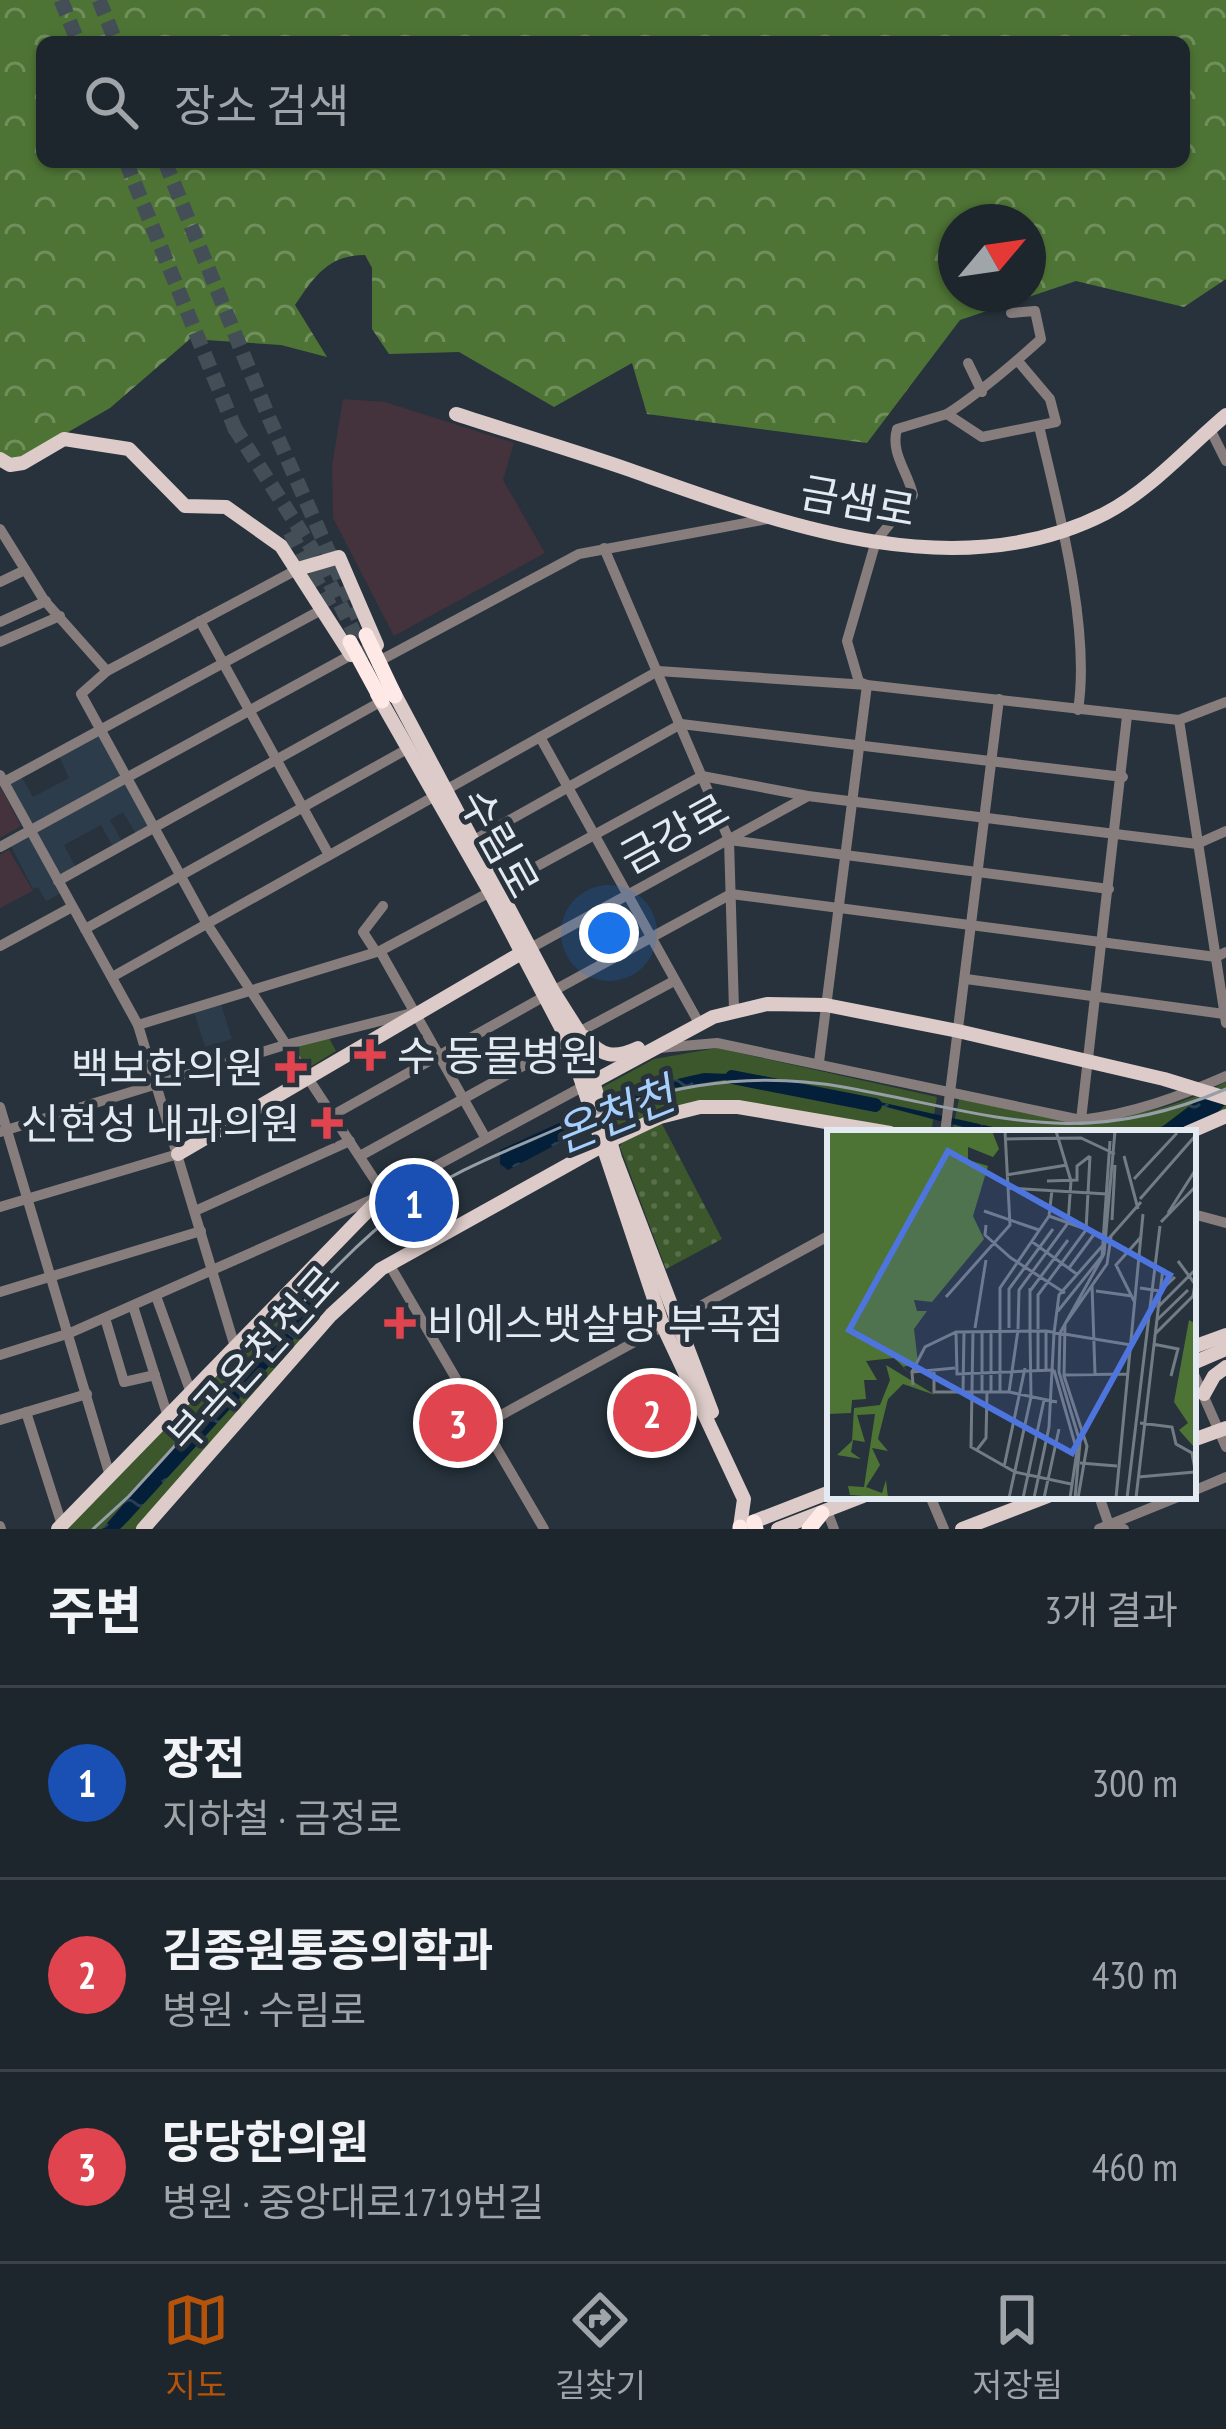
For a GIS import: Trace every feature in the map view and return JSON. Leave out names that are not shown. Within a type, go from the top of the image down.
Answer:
[{"type":"highway","points":[[356,644],[380,658],[388,698]]},
{"type":"highway","points":[[356,644],[388,698]]},
{"type":"highway","points":[[809,1529],[824,1512]]},
{"type":"main road","name":"금샘로","points":[[456,414],[767,519],[876,541],[968,548],[1064,530],[1108,512],[1226,415]]},
{"type":"main road","points":[[0,459],[10,465],[23,463],[64,439],[129,449],[185,506],[226,506],[272,538],[323,609],[356,644]]},
{"type":"main road","points":[[298,569],[339,557],[380,658]]},
{"type":"main road","name":"수림로","points":[[388,698],[410,748],[474,840],[494,890]]},
{"type":"main road","name":"수림로","points":[[388,698],[574,1036],[605,1142],[670,1322],[744,1499],[745,1527]]},
{"type":"main road","name":"금강로","points":[[178,1154],[528,950]]},
{"type":"main road","points":[[589,1091],[706,1020],[734,1010],[796,1003],[958,1031],[1218,1087]]},
{"type":"main road","points":[[574,1036],[612,1057],[655,1047]]},
{"type":"main road","points":[[1164,1079],[1186,1088],[1218,1087]]},
{"type":"main road","name":"부곡온천천로","points":[[143,1529],[331,1316],[388,1264],[605,1142],[660,1117],[700,1107],[738,1107],[872,1130]]},
{"type":"main road","points":[[1194,1130],[1226,1116]]},
{"type":"main road","points":[[60,1527],[384,1194]]},
{"type":"main road","points":[[1196,1346],[1226,1326]]},
{"type":"main road","points":[[1196,1346],[1226,1335]]},
{"type":"main road","points":[[1204,1394],[1214,1376],[1226,1367]]},
{"type":"main road","points":[[745,1527],[827,1493]]},
{"type":"main road","points":[[778,1529],[856,1499]]},
{"type":"main road","points":[[962,1529],[1040,1499]]},
{"type":"street","points":[[867,685],[854,672],[848,641],[876,541],[913,495],[894,436],[897,429],[947,414],[982,392],[1041,339],[1035,311],[1011,313]]},
{"type":"street","points":[[947,414],[982,437],[1055,422],[1050,399],[1018,360]]},
{"type":"street","points":[[968,363],[982,392]]},
{"type":"street","points":[[1039,426],[1064,530],[1083,677],[1078,710]]},
{"type":"street","points":[[1210,429],[1226,461]]},
{"type":"street","points":[[380,658],[579,554],[767,519]]},
{"type":"street","points":[[0,529],[46,601],[107,671]]},
{"type":"street","points":[[604,548],[729,840],[734,1010]]},
{"type":"street","points":[[298,569],[107,671],[82,694],[207,924],[384,1194]]},
{"type":"street","points":[[0,582],[25,570]]},
{"type":"street","points":[[0,622],[46,601]]},
{"type":"street","points":[[235,1347],[138,1025],[2,778],[323,609]]},
{"type":"street","points":[[0,642],[60,616]]},
{"type":"street","points":[[200,621],[329,855]]},
{"type":"street","points":[[0,847],[249,710],[356,644]]},
{"type":"street","points":[[112,977],[658,671],[867,685],[1179,720],[1226,702]]},
{"type":"street","points":[[819,1062],[867,685]]},
{"type":"street","points":[[58,880],[388,698]]},
{"type":"street","points":[[946,1130],[999,699]]},
{"type":"street","points":[[1081,1120],[1127,716]]},
{"type":"street","points":[[966,979],[1225,1019],[1221,955],[1197,844],[1179,720]]},
{"type":"street","points":[[474,840],[681,724],[1123,777]]},
{"type":"street","points":[[540,737],[674,981],[706,1020],[706,1033],[716,1043]]},
{"type":"street","points":[[85,929],[410,748]]},
{"type":"street","points":[[138,1025],[378,951],[702,776],[808,796],[1197,844],[1226,830]]},
{"type":"street","name":"금강로","points":[[528,950],[808,796]]},
{"type":"street","points":[[729,840],[1109,889]]},
{"type":"street","points":[[332,1114],[731,894],[1221,955]]},
{"type":"street","points":[[382,906],[363,932],[485,1136]]},
{"type":"street","points":[[0,946],[72,907]]},
{"type":"street","points":[[360,1156],[674,981]]},
{"type":"street","points":[[4,1131],[285,1045],[415,1012]]},
{"type":"street","points":[[655,1047],[716,1043],[1081,1120],[1139,1111],[1171,1101],[1186,1088]]},
{"type":"street","points":[[0,1354],[70,1333],[213,1271],[384,1194],[485,1136],[589,1091]]},
{"type":"street","points":[[0,1108],[110,1476]]},
{"type":"street","points":[[195,1211],[350,1142]]},
{"type":"street","name":"금강로","points":[[0,1208],[178,1154]]},
{"type":"street","points":[[1196,1215],[1226,1222]]},
{"type":"street","points":[[0,1292],[201,1231]]},
{"type":"street","points":[[482,1425],[827,1237]]},
{"type":"street","points":[[388,1264],[544,1529]]},
{"type":"street","points":[[156,1296],[191,1393]]},
{"type":"street","points":[[133,1306],[168,1417]]},
{"type":"street","points":[[105,1318],[124,1382],[154,1375]]},
{"type":"street","points":[[1196,1378],[1226,1447]]},
{"type":"street","points":[[0,1420],[87,1394]]},
{"type":"street","points":[[26,1412],[60,1527]]},
{"type":"street","points":[[1196,1490],[1226,1477]]},
{"type":"street","points":[[931,1499],[944,1529]]},
{"type":"street","points":[[1104,1527],[1173,1499]]},
{"type":"street","points":[[824,1512],[833,1529]]},
{"type":"street","points":[[1104,1527],[1124,1529]]},
{"type":"shaded area","points":[[343,399],[385,402],[514,443],[503,480],[545,553],[394,636],[333,518],[332,466]]},
{"type":"shaded area","points":[[97,733],[122,779],[33,827],[9,782],[21,776],[33,797],[69,778],[58,754]]},
{"type":"shaded area","points":[[126,780],[151,826],[136,834],[123,812],[110,820],[121,840],[112,845],[101,825],[64,845],[76,868],[59,878],[33,831]]},
{"type":"shaded area","points":[[0,786],[21,826],[0,838]]},
{"type":"shaded area","points":[[29,834],[61,893],[46,901],[38,887],[33,889],[10,844]]},
{"type":"shaded area","points":[[9,850],[33,891],[0,908],[0,855]]},
{"type":"shaded area","points":[[221,1004],[232,1039],[205,1047],[194,1012]]},
{"type":"green space","points":[[0,0],[1226,0],[1226,279],[1184,307],[1076,281],[1046,291],[1046,204],[938,204],[938,312],[984,312],[960,320],[867,443],[647,414],[632,363],[554,407],[459,352],[389,354],[372,329],[372,268],[365,255],[332,263],[295,305],[327,357],[281,345],[190,339],[110,408],[23,458],[10,459],[0,453]]},
{"type":"green space","points":[[329,1038],[336,1051],[307,1069],[293,1048]]},
{"type":"green space","points":[[717,1048],[937,1097],[932,1130],[731,1103],[620,1129],[611,1126],[601,1088],[654,1059]]},
{"type":"green space","points":[[1226,1082],[1226,1112],[1186,1130],[953,1130],[959,1099],[1094,1117],[1124,1115],[1189,1099]]},
{"type":"green space","points":[[661,1122],[722,1239],[666,1269],[620,1147],[624,1138]]},
{"type":"green space","points":[[280,1306],[309,1337],[136,1529],[64,1529]]},
{"type":"water","name":"온천천","points":[[704,1073],[757,1075],[1006,1130],[967,1128],[802,1085],[737,1078],[660,1090],[508,1170],[500,1164],[500,1150]]},
{"type":"water","points":[[1204,1095],[1225,1105],[1195,1125],[1148,1130],[1163,1126]]},
{"type":"water","points":[[306,1294],[325,1299],[322,1308],[129,1520],[120,1529],[102,1529]]},
{"type":"waterway","name":"온천천","points":[[732,1077],[875,1105]]},
{"type":"tunnel","points":[[61,0],[76,36]]},
{"type":"tunnel","points":[[99,0],[114,36]]},
{"type":"tunnel","points":[[128,168],[236,431]]},
{"type":"tunnel","points":[[167,168],[269,418],[358,618]]},
{"type":"tunnel","points":[[234,427],[316,555],[372,669]]},
{"type":"tunnel","points":[[290,532],[330,606]]},
{"type":"railway","points":[[93,1529],[385,1221],[460,1172],[594,1114],[698,1086],[769,1080],[843,1087],[989,1116],[1078,1123],[1173,1108],[1226,1089]]},
{"type":"place","name":"수 동물병원","points":[[370,1055]]},
{"type":"place","name":"백보한의원","points":[[291,1067]]},
{"type":"place","name":"신현성 내과의원","points":[[327,1123]]},
{"type":"place","name":"장전","points":[[414,1203]]},
{"type":"place","name":"비에스뱃살방 부곡점","points":[[400,1323]]},
{"type":"place","name":"김종원통증의학과","points":[[652,1413]]},
{"type":"place","name":"당당한의원","points":[[458,1423]]}]
